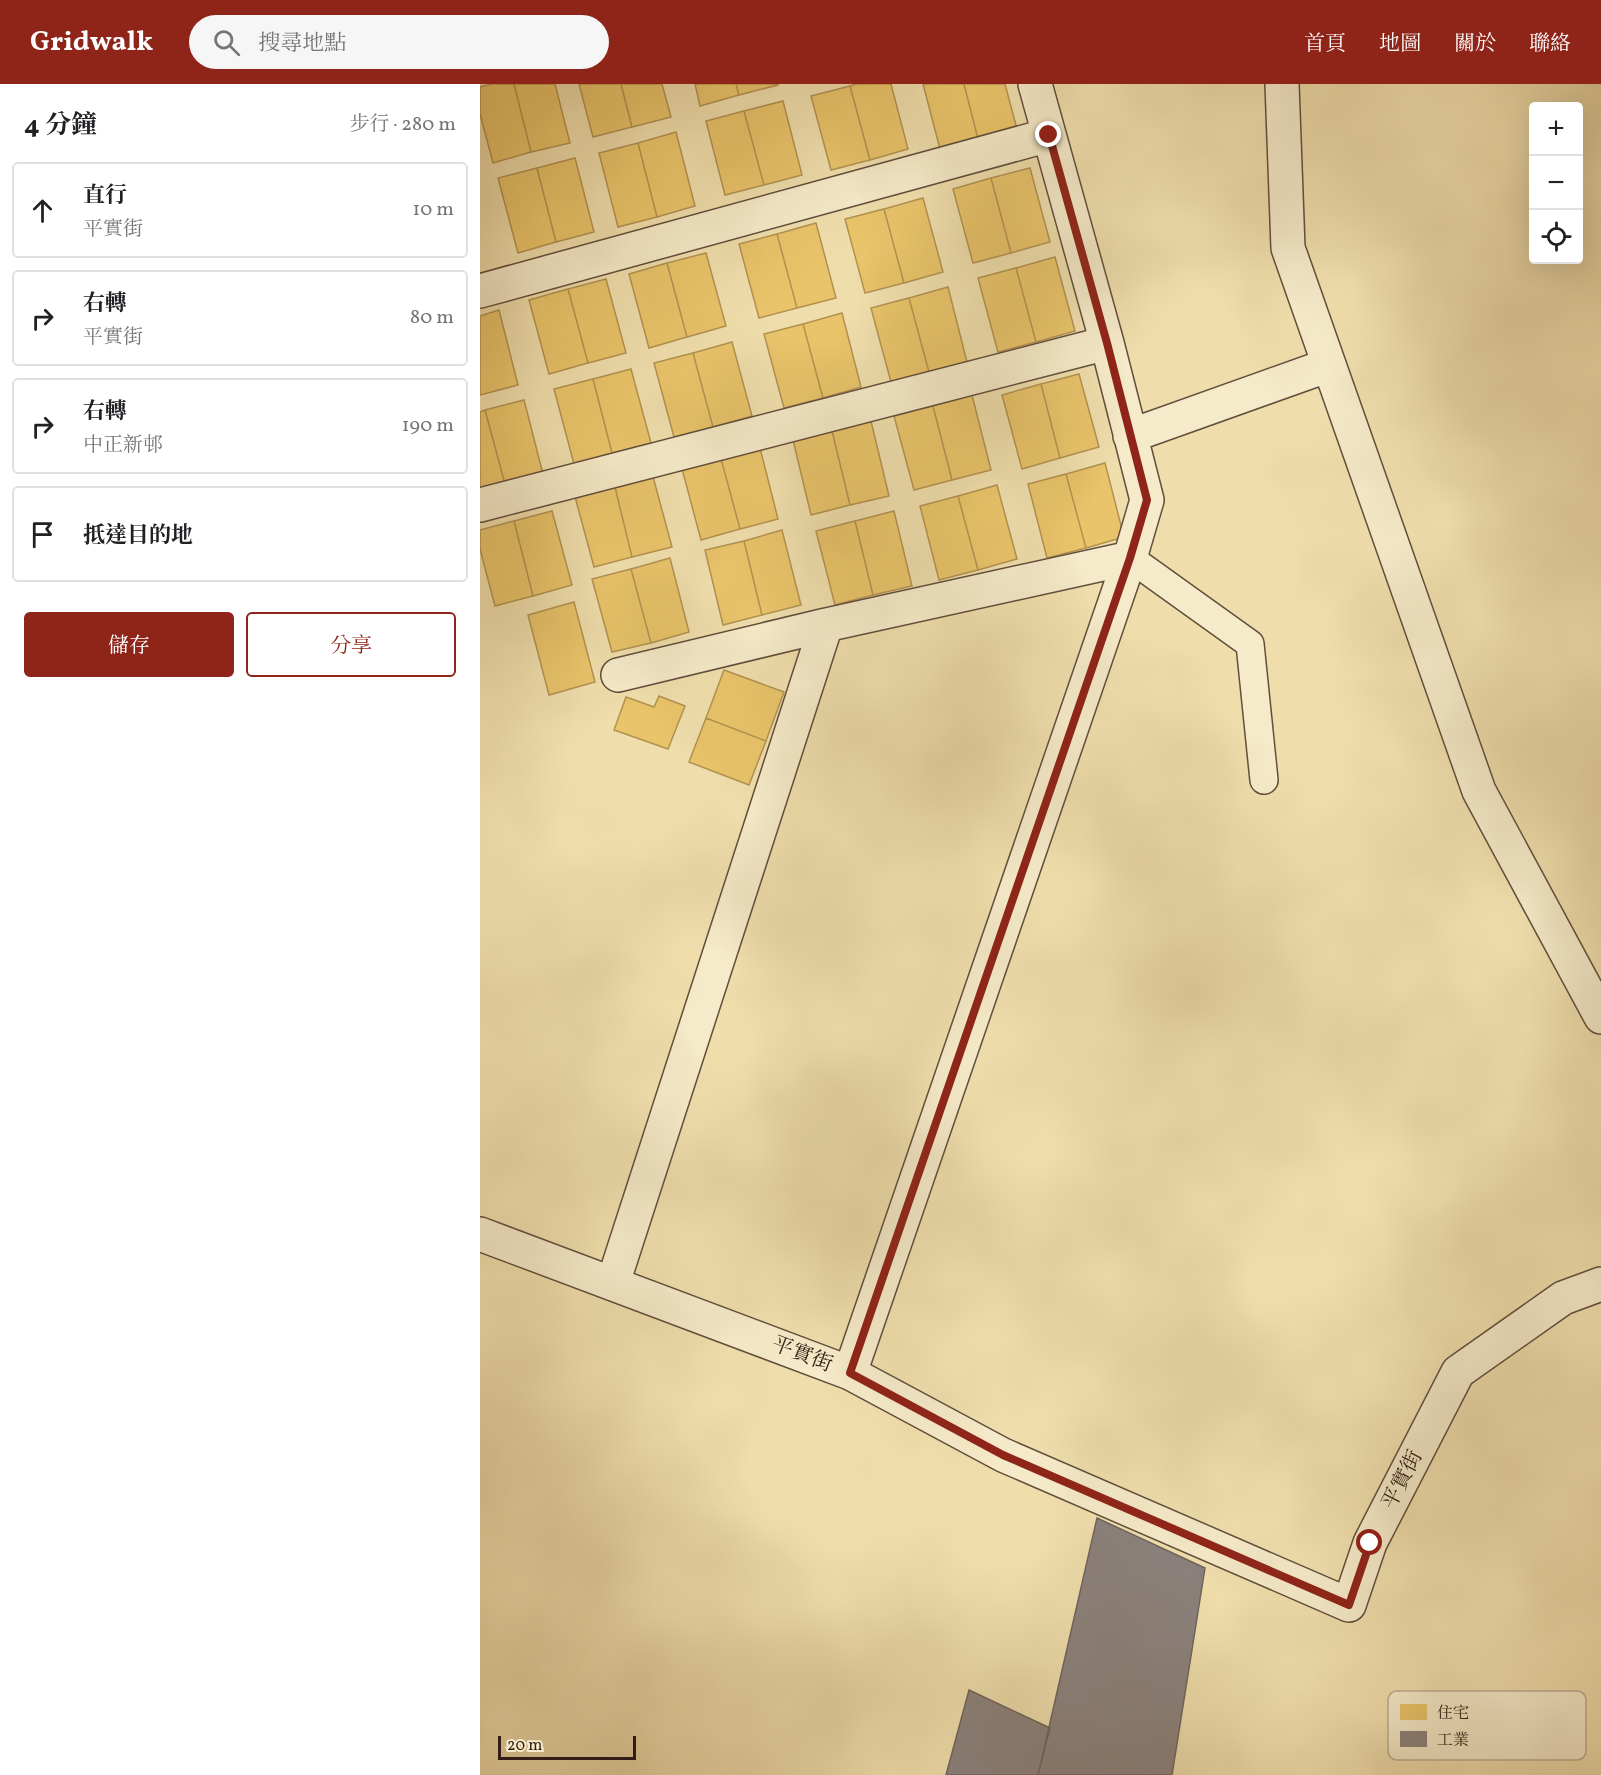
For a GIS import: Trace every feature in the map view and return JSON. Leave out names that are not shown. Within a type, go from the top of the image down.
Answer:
[{"type":"street","points":[[850,1373],[1130,558],[1147,500],[1107,343],[1035,84]]},
{"type":"street","points":[[1282,84],[1288,248],[1479,791],[1601,1017]]},
{"type":"street","points":[[480,291],[1049,135]]},
{"type":"street","points":[[480,505],[1107,343]]},
{"type":"street","points":[[1130,436],[1329,365]]},
{"type":"street","points":[[618,675],[826,625],[1130,558]]},
{"type":"street","points":[[613,1283],[826,625]]},
{"type":"street","name":"平實街","points":[[480,1234],[850,1373],[1003,1455],[1349,1605],[1370,1543],[1458,1372],[1563,1298],[1601,1284]]},
{"type":"lane","points":[[1130,558],[1250,644],[1264,780]]},
{"type":"building: 住宅","points":[[492,84],[514,84],[531,152],[493,163],[480,114],[480,87]]},
{"type":"building: 住宅","points":[[514,84],[555,84],[570,143],[531,152]]},
{"type":"building: 住宅","points":[[579,84],[621,84],[632,127],[593,137]]},
{"type":"building: 住宅","points":[[621,84],[662,84],[671,117],[632,127]]},
{"type":"building: 住宅","points":[[695,84],[736,84],[739,95],[700,106]]},
{"type":"building: 住宅","points":[[736,84],[777,84],[778,85],[739,95]]},
{"type":"building: 住宅","points":[[891,84],[908,149],[870,160],[850,86]]},
{"type":"building: 住宅","points":[[923,84],[964,84],[978,139],[940,149]]},
{"type":"building: 住宅","points":[[964,84],[1005,84],[1017,129],[978,139]]},
{"type":"building: 住宅","points":[[850,86],[870,160],[831,170],[811,96]]},
{"type":"building: 住宅","points":[[783,101],[802,175],[764,185],[744,111]]},
{"type":"building: 住宅","points":[[744,111],[764,185],[725,195],[706,121]]},
{"type":"building: 住宅","points":[[676,132],[695,206],[657,217],[638,143]]},
{"type":"building: 住宅","points":[[638,143],[657,217],[618,227],[599,153]]},
{"type":"building: 住宅","points":[[575,158],[594,232],[556,242],[537,168]]},
{"type":"building: 住宅","points":[[537,168],[556,242],[518,253],[498,178]]},
{"type":"building: 住宅","points":[[1030,168],[1050,242],[1011,253],[991,178]]},
{"type":"building: 住宅","points":[[991,178],[1011,253],[973,263],[953,189]]},
{"type":"building: 住宅","points":[[923,198],[943,272],[904,283],[884,209]]},
{"type":"building: 住宅","points":[[884,209],[904,283],[865,293],[845,219]]},
{"type":"building: 住宅","points":[[816,223],[836,298],[797,308],[777,234]]},
{"type":"building: 住宅","points":[[777,234],[797,308],[759,318],[739,244]]},
{"type":"building: 住宅","points":[[706,253],[726,326],[687,337],[667,263]]},
{"type":"building: 住宅","points":[[1055,257],[1075,331],[1036,342],[1016,268]]},
{"type":"building: 住宅","points":[[667,263],[687,337],[649,348],[629,274]]},
{"type":"building: 住宅","points":[[1016,268],[1036,342],[998,352],[978,278]]},
{"type":"building: 住宅","points":[[606,279],[626,353],[588,363],[568,289]]},
{"type":"building: 住宅","points":[[948,287],[967,362],[929,372],[909,298]]},
{"type":"building: 住宅","points":[[568,289],[588,363],[549,374],[529,300]]},
{"type":"building: 住宅","points":[[909,298],[929,372],[891,382],[871,308]]},
{"type":"building: 住宅","points":[[499,310],[518,385],[480,395],[480,316]]},
{"type":"building: 住宅","points":[[842,313],[861,387],[823,398],[803,324]]},
{"type":"building: 住宅","points":[[803,324],[823,398],[784,408],[764,334]]},
{"type":"building: 住宅","points":[[732,342],[752,416],[713,427],[693,353]]},
{"type":"building: 住宅","points":[[693,353],[713,427],[674,437],[654,363]]},
{"type":"building: 住宅","points":[[631,369],[651,443],[612,453],[593,379]]},
{"type":"building: 住宅","points":[[1079,374],[1099,447],[1060,458],[1041,384]]},
{"type":"building: 住宅","points":[[593,379],[612,453],[574,464],[554,389]]},
{"type":"building: 住宅","points":[[1041,384],[1060,458],[1022,469],[1002,395]]},
{"type":"building: 住宅","points":[[972,395],[991,470],[952,480],[933,406]]},
{"type":"building: 住宅","points":[[524,400],[543,474],[505,484],[485,410]]},
{"type":"building: 住宅","points":[[933,406],[952,480],[914,490],[894,416]]},
{"type":"building: 住宅","points":[[485,410],[505,484],[480,491],[480,412]]},
{"type":"building: 住宅","points":[[871,421],[889,496],[850,505],[832,431]]},
{"type":"building: 住宅","points":[[832,431],[850,505],[811,515],[793,440]]},
{"type":"building: 住宅","points":[[759,444],[778,519],[740,529],[720,455]]},
{"type":"building: 住宅","points":[[720,455],[740,529],[701,540],[681,465]]},
{"type":"building: 住宅","points":[[1105,463],[1124,537],[1086,548],[1066,474]]},
{"type":"building: 住宅","points":[[652,473],[672,547],[632,557],[614,483]]},
{"type":"building: 住宅","points":[[1066,474],[1086,548],[1047,558],[1028,484]]},
{"type":"building: 住宅","points":[[614,483],[632,557],[594,567],[574,493]]},
{"type":"building: 住宅","points":[[997,485],[1017,559],[978,570],[958,496]]},
{"type":"building: 住宅","points":[[958,496],[978,570],[939,580],[920,506]]},
{"type":"building: 住宅","points":[[552,511],[572,585],[533,596],[514,521]]},
{"type":"building: 住宅","points":[[894,511],[912,586],[873,595],[855,521]]},
{"type":"building: 住宅","points":[[514,521],[533,596],[495,606],[480,549],[480,530]]},
{"type":"building: 住宅","points":[[855,521],[873,595],[835,605],[816,531]]},
{"type":"building: 住宅","points":[[782,530],[801,605],[762,615],[744,541]]},
{"type":"building: 住宅","points":[[744,541],[762,615],[723,625],[705,550]]},
{"type":"building: 住宅","points":[[670,558],[689,632],[651,643],[631,569]]},
{"type":"building: 住宅","points":[[631,569],[651,643],[612,652],[592,579]]},
{"type":"building: 住宅","points":[[574,602],[595,682],[549,695],[528,615]]},
{"type":"building: 住宅","points":[[724,670],[784,692],[766,741],[706,718]]},
{"type":"building: 住宅","points":[[659,696],[685,706],[668,749],[614,730],[626,697],[654,707]]},
{"type":"building: 住宅","points":[[706,718],[766,741],[749,785],[689,762]]},
{"type":"building: 工業","points":[[1097,1518],[1205,1568],[1172,1775],[1038,1775]]},
{"type":"building: 工業","points":[[969,1690],[1050,1728],[1038,1775],[946,1775]]},
{"type":"route","points":[[1049,135],[1107,343],[1147,500],[1130,558],[850,1373],[1003,1455],[1349,1605],[1370,1543]]}]
